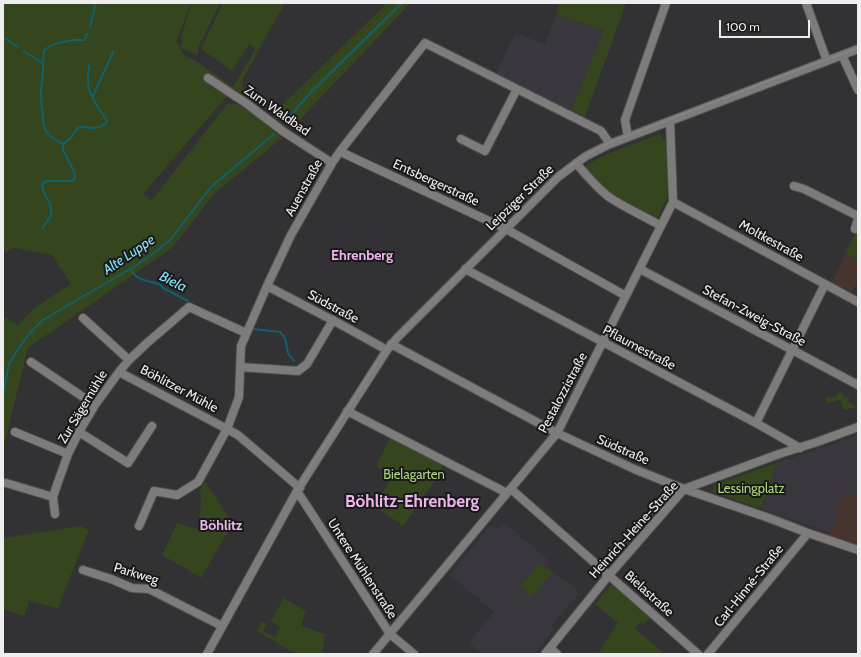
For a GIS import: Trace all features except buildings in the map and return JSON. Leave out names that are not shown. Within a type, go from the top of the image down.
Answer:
[{"type":"street","points":[[628,137],[625,120],[666,3]]},
{"type":"street","points":[[806,3],[827,61]]},
{"type":"street","name":"Auenstraße","points":[[138,526],[154,491],[177,495],[198,482],[227,429],[239,397],[241,346],[291,235],[340,150],[425,43],[601,131],[610,144]]},
{"type":"street","name":"Leipziger Straße","points":[[207,654],[298,489],[389,347],[558,177],[576,163],[595,151],[610,144],[858,50]]},
{"type":"street","points":[[842,55],[858,90]]},
{"type":"street","name":"Zum Waldbad","points":[[208,78],[332,164]]},
{"type":"street","points":[[461,139],[485,151],[517,89]]},
{"type":"street","name":"Pestalozzistraße","points":[[373,654],[557,433],[673,202],[670,121]]},
{"type":"street","name":"Entsbergerstraße","points":[[340,150],[345,154],[506,229],[626,296]]},
{"type":"street","points":[[576,163],[589,179],[608,196],[661,226]]},
{"type":"street","points":[[794,186],[804,189],[858,216]]},
{"type":"street","name":"Moltkestraße","points":[[673,202],[858,302]]},
{"type":"street","points":[[855,230],[858,219]]},
{"type":"street","name":"Pflaumestraße","points":[[465,269],[756,423],[800,448]]},
{"type":"street","name":"Stefan-Zweig-Straße","points":[[640,269],[858,385]]},
{"type":"street","points":[[756,423],[825,284]]},
{"type":"street","name":"Südstraße","points":[[267,286],[557,433],[634,469],[684,489],[858,550]]},
{"type":"street","name":"Zur Sägemühle","points":[[56,514],[53,497],[68,454],[95,405],[129,360],[188,307],[246,333]]},
{"type":"street","points":[[83,318],[129,360]]},
{"type":"street","points":[[240,367],[298,371],[307,364],[333,320]]},
{"type":"street","points":[[31,362],[95,405]]},
{"type":"street","name":"Böhlitzer Mühle","points":[[119,372],[227,429]]},
{"type":"street","name":"Bielastraße","points":[[348,411],[509,491],[609,575],[698,654]]},
{"type":"street","points":[[79,432],[128,463],[152,426]]},
{"type":"street","name":"Heinrich-Heine-Straße","points":[[547,651],[609,575],[684,489],[858,427]]},
{"type":"street","name":"Untere Mühlenstraße","points":[[227,429],[238,435],[298,489],[390,634],[414,654]]},
{"type":"street","points":[[15,432],[68,454]]},
{"type":"street","points":[[6,483],[53,497]]},
{"type":"street","name":"Carl-Hinné-Straße","points":[[708,654],[808,533]]},
{"type":"street","name":"Parkweg","points":[[83,570],[111,579],[132,588],[149,589],[222,626]]},
{"type":"street","points":[[547,651],[557,654]]},
{"type":"shaded area","points":[[556,15],[605,30],[571,110],[496,74],[515,33],[545,44]]},
{"type":"shaded area","points":[[846,253],[858,260],[858,281],[852,292],[832,282]]},
{"type":"shaded area","points":[[858,435],[858,496],[847,496],[841,499],[830,533],[761,509],[777,463]]},
{"type":"shaded area","points":[[847,496],[858,496],[858,555],[825,543],[830,533],[841,499]]},
{"type":"shaded area","points":[[504,522],[550,562],[547,566],[580,593],[551,626],[554,630],[534,654],[483,654],[469,643],[494,612],[450,575],[491,525],[497,529]]},
{"type":"green space","points":[[3,3],[191,3],[176,42],[184,55],[196,61],[233,87],[255,50],[253,46],[249,44],[232,71],[201,49],[223,3],[285,3],[243,78],[242,86],[245,91],[257,99],[255,103],[234,88],[143,194],[151,201],[227,104],[242,105],[264,121],[282,138],[215,193],[172,248],[28,348],[3,450],[3,316],[18,325],[34,308],[71,284],[52,255],[15,248],[3,253]]},
{"type":"green space","points":[[192,3],[220,3],[200,42],[198,55],[181,48],[183,42],[181,37]]},
{"type":"green space","points":[[387,3],[409,3],[291,129],[273,116],[283,104]]},
{"type":"green space","points":[[553,3],[626,3],[585,117],[571,110],[604,30],[556,15],[559,5]]},
{"type":"green space","points":[[659,134],[666,142],[667,198],[657,219],[617,197],[596,181],[584,167],[604,155]]},
{"type":"green space","points":[[858,227],[858,260],[845,253]]},
{"type":"green space","points":[[840,392],[845,394],[843,397],[845,398],[848,395],[850,397],[847,401],[856,407],[844,410],[840,400],[825,404],[827,397],[835,397]]},
{"type":"green space","name":"Bielagarten","points":[[390,438],[443,465],[435,481],[403,526],[375,506],[392,477],[376,466]]},
{"type":"green space","name":"Lessingplatz","points":[[777,463],[761,507],[759,508],[712,492],[714,485]]},
{"type":"green space","points":[[205,482],[233,523],[201,578],[162,555],[177,523],[201,530],[200,489]]},
{"type":"green space","points":[[80,526],[89,530],[58,608],[29,601],[24,616],[3,609],[3,538]]},
{"type":"green space","points":[[539,563],[552,573],[531,597],[520,587]]},
{"type":"green space","points":[[611,585],[613,585],[650,617],[644,625],[640,622],[635,629],[665,654],[598,654],[618,623],[595,604]]},
{"type":"green space","points":[[284,598],[306,611],[301,626],[325,634],[322,654],[302,654],[292,652],[257,631],[262,621],[267,624],[263,631],[275,637],[280,627],[271,621]]},
{"type":"waterway","points":[[90,26],[96,3]]},
{"type":"waterway","name":"Alte Luppe","points":[[285,122],[311,92],[402,3]]},
{"type":"waterway","points":[[23,51],[43,63],[44,50],[54,44],[73,40],[84,40],[87,34]]},
{"type":"waterway","points":[[3,37],[18,47]]},
{"type":"waterway","points":[[63,144],[71,138],[78,128],[94,128],[102,126],[106,123],[107,121],[93,99],[93,96],[113,52]]},
{"type":"waterway","points":[[43,63],[41,103],[44,126],[50,136],[63,144]]},
{"type":"waterway","points":[[89,66],[88,86],[93,98]]},
{"type":"waterway","name":"Alte Luppe","points":[[3,393],[9,364],[28,335],[43,320],[149,257],[171,239],[211,187],[274,134]]},
{"type":"waterway","points":[[42,228],[50,217],[51,213],[50,205],[42,186],[45,181],[74,180],[75,173],[63,150],[63,144]]},
{"type":"waterway","name":"Biela","points":[[130,269],[140,278],[161,285],[163,288],[188,301]]},
{"type":"waterway","name":"Biela","points":[[212,313],[243,327]]},
{"type":"waterway","name":"Biela","points":[[254,329],[280,332],[285,338],[288,353],[294,361]]},
{"type":"tram line","points":[[297,491],[313,463],[390,344],[563,171],[595,150],[609,143],[858,48]]},
{"type":"district","name":"Ehrenberg","points":[[362,256]]},
{"type":"district","name":"Böhlitz-Ehrenberg","points":[[412,502]]},
{"type":"district","name":"Böhlitz","points":[[221,526]]}]
